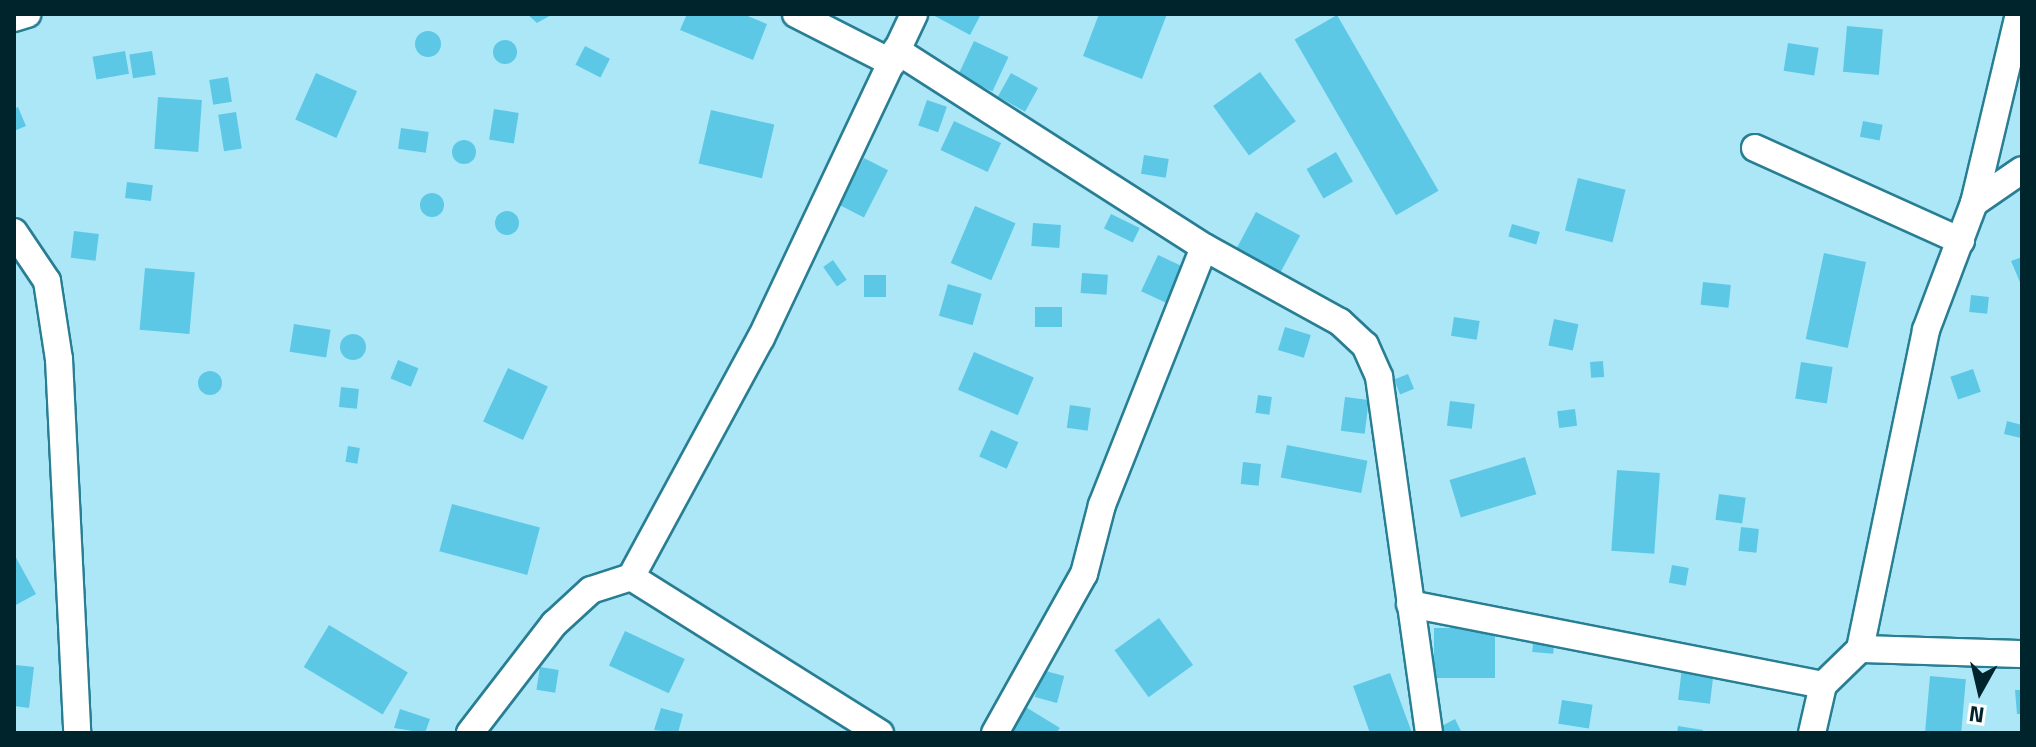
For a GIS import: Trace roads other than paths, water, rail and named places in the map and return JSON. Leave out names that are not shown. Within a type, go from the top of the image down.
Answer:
[{"type":"street","points":[[14,18],[27,14]]},
{"type":"street","points":[[796,14],[894,56],[1204,247],[1340,322],[1365,345],[1379,377],[1429,733]]},
{"type":"street","points":[[470,733],[554,624],[591,590],[631,577],[761,338],[914,14]]},
{"type":"street","points":[[1812,733],[1823,685],[1860,649],[1926,330],[1974,203],[2019,14]]},
{"type":"street","points":[[1755,148],[1961,241]]},
{"type":"street","points":[[1974,203],[2022,170]]},
{"type":"street","points":[[14,232],[47,281],[59,359],[77,733]]},
{"type":"street","points":[[995,733],[1084,574],[1102,505],[1204,247]]},
{"type":"street","points":[[631,577],[880,733]]},
{"type":"street","points":[[1410,604],[1823,685]]},
{"type":"street","points":[[1860,649],[2022,654]]}]
